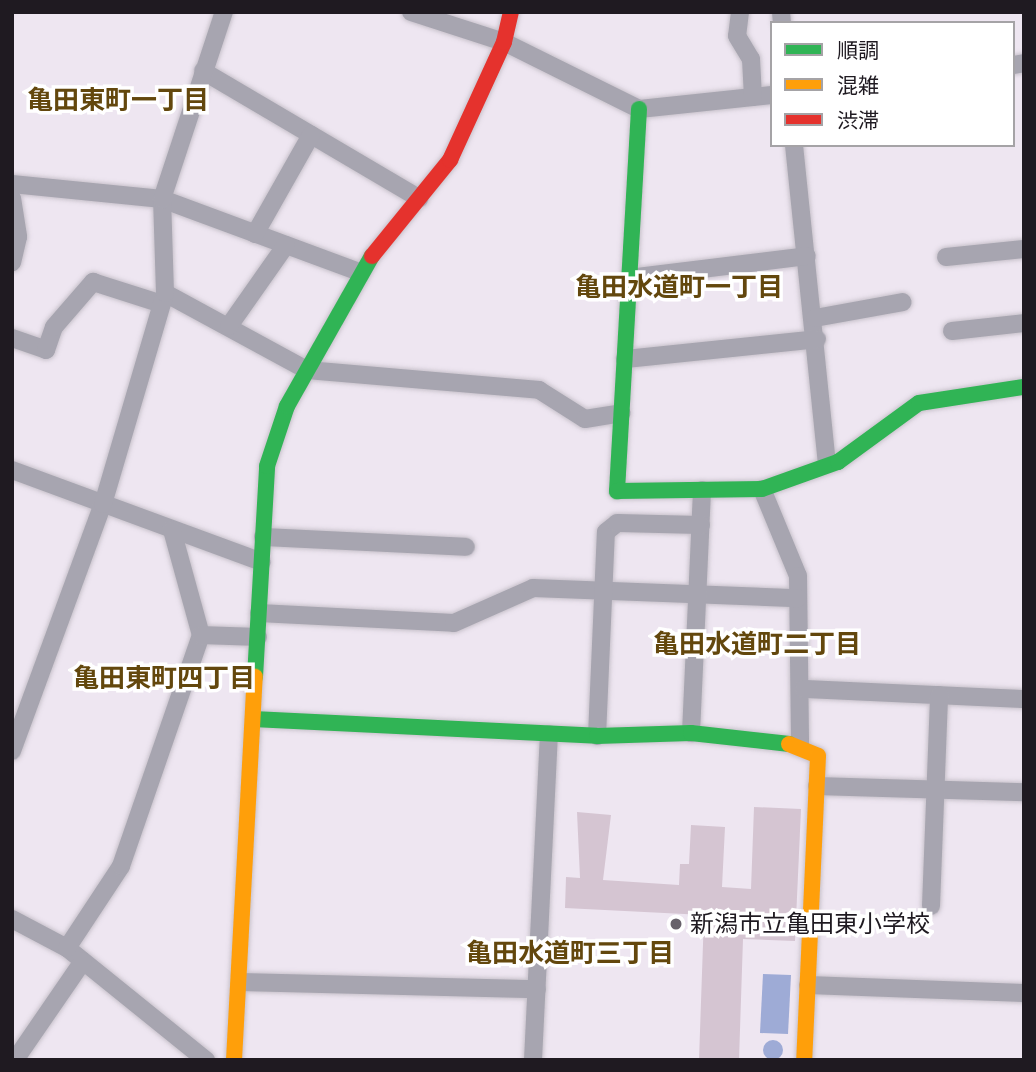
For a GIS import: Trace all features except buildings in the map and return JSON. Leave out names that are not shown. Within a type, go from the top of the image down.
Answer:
[{"type":"street","points":[[12,751],[103,504],[164,299],[162,199],[224,12]]},
{"type":"street","points":[[411,12],[504,42],[639,109],[770,95]]},
{"type":"street","points":[[234,1060],[267,466],[307,369],[359,272],[450,160],[504,42],[510,12]]},
{"type":"street","points":[[740,12],[737,36],[751,59],[753,97]]},
{"type":"street","points":[[203,71],[419,198]]},
{"type":"street","points":[[639,109],[617,491],[762,489],[827,463],[838,462],[919,403],[1024,387]]},
{"type":"street","points":[[255,234],[312,135]]},
{"type":"street","points":[[794,147],[815,318],[827,463]]},
{"type":"street","points":[[12,184],[162,199],[359,272]]},
{"type":"street","points":[[12,198],[13,255]]},
{"type":"street","points":[[229,326],[286,245]]},
{"type":"street","points":[[946,257],[1024,248]]},
{"type":"street","points":[[629,278],[807,256]]},
{"type":"street","points":[[12,338],[46,350],[54,327],[93,282],[164,299],[229,326],[307,369],[539,390],[585,419],[622,413]]},
{"type":"street","points":[[815,318],[903,302]]},
{"type":"street","points":[[953,331],[1024,324]]},
{"type":"street","points":[[625,359],[817,339]]},
{"type":"street","points":[[12,470],[262,562]]},
{"type":"street","points":[[762,489],[798,576],[804,689],[800,745]]},
{"type":"street","points":[[691,733],[700,594],[702,490]]},
{"type":"street","points":[[597,736],[606,532],[617,523],[701,525]]},
{"type":"street","points":[[67,948],[121,866],[201,635],[172,530]]},
{"type":"street","points":[[263,537],[466,547]]},
{"type":"street","points":[[260,613],[454,623],[533,588],[798,598]]},
{"type":"street","points":[[201,635],[258,637]]},
{"type":"street","points":[[804,689],[1024,699]]},
{"type":"street","points":[[931,906],[939,695]]},
{"type":"street","points":[[253,719],[597,736],[691,733],[800,745],[818,756],[804,1060]]},
{"type":"street","points":[[533,1060],[549,734]]},
{"type":"street","points":[[817,786],[1024,792]]},
{"type":"street","points":[[12,919],[67,948],[206,1060]]},
{"type":"street","points":[[15,1060],[83,961]]},
{"type":"street","points":[[240,982],[537,989]]},
{"type":"street","points":[[808,985],[1024,993]]},
{"type":"water","points":[[763,974],[791,975],[788,1034],[760,1033]]},
{"type":"water","points":[[773,1040],[780,1043],[783,1050],[780,1057],[773,1060],[766,1057],[763,1050],[766,1043]]},
{"type":"traffic: fast","points":[[639,109],[617,491],[762,489],[838,462],[919,403],[1024,387]]},
{"type":"traffic: fast","points":[[255,677],[267,466],[287,406],[372,256]]},
{"type":"traffic: fast","points":[[253,719],[597,736],[691,733],[789,744]]},
{"type":"traffic: slow","points":[[234,1060],[255,677]]},
{"type":"traffic: slow","points":[[789,744],[818,756],[804,1060]]},
{"type":"traffic: jam","points":[[372,256],[450,160],[504,42],[511,12]]},
{"type":"place","name":"新潟市立亀田東小学校","points":[[676,924]]},
{"type":"district","name":"亀田東町一丁目","points":[[118,100]]},
{"type":"district","name":"亀田水道町一丁目","points":[[679,287]]},
{"type":"district","name":"亀田水道町二丁目","points":[[757,644]]},
{"type":"district","name":"亀田東町四丁目","points":[[164,678]]},
{"type":"district","name":"亀田水道町三丁目","points":[[570,953]]}]
